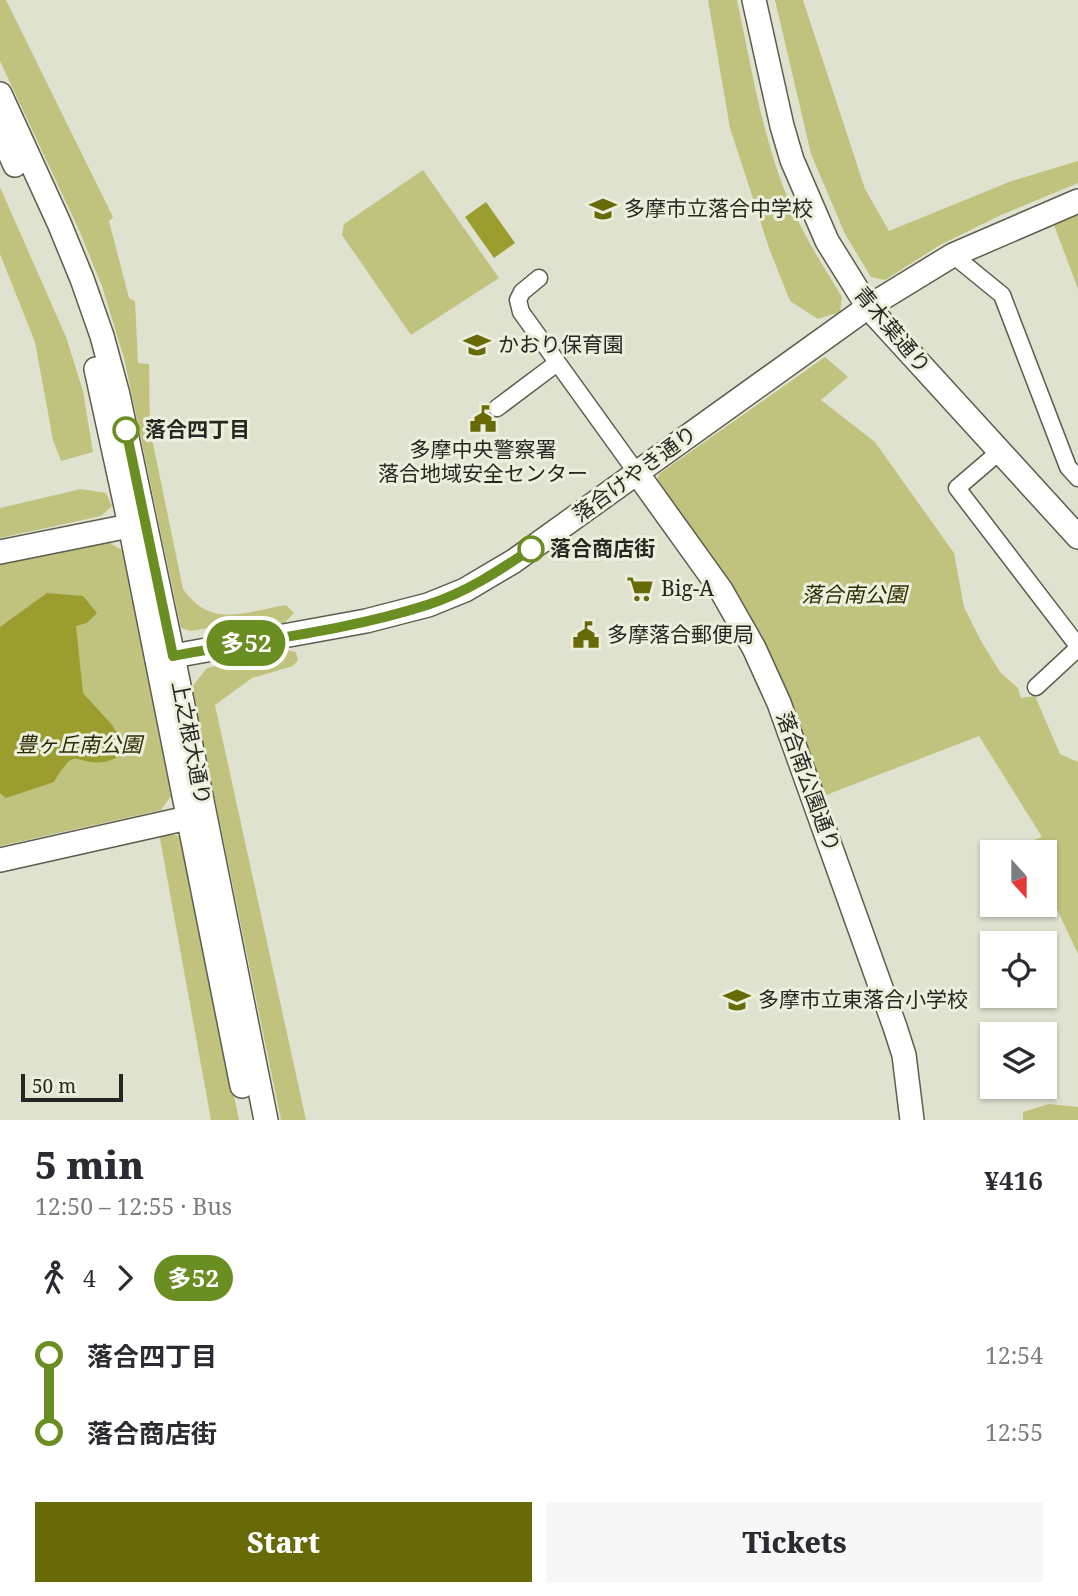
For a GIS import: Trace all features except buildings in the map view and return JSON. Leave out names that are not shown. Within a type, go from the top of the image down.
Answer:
[{"type":"street","name":"青木葉通り","points":[[754,0],[782,125],[796,170],[827,242],[868,307],[999,452],[1075,526]]},
{"type":"street","name":"上之根大通り","points":[[0,94],[59,223],[102,336],[125,425],[138,524]]},
{"type":"street","name":"上之根大通り","points":[[0,132],[45,226],[88,338],[138,524],[196,816],[250,1120]]},
{"type":"street","name":"落合けやき通り","points":[[165,657],[366,621],[428,605],[465,590],[495,573],[638,473],[868,307],[953,255],[1078,201]]},
{"type":"street","points":[[953,255],[1002,295],[1068,467],[1078,478]]},
{"type":"street","points":[[539,278],[522,292],[518,300],[521,312],[638,473]]},
{"type":"street","points":[[497,408],[557,363]]},
{"type":"street","points":[[999,452],[957,488],[1078,648],[1036,687]]},
{"type":"street","name":"落合南公園通り","points":[[638,473],[721,590],[754,648],[779,703],[895,1027],[905,1064],[912,1120]]},
{"type":"street","points":[[0,552],[138,524]]},
{"type":"street","name":"上之根大通り","points":[[196,816],[266,1120]]},
{"type":"street","points":[[0,860],[196,816]]},
{"type":"green space","points":[[0,0],[6,0],[113,217],[109,221],[129,298],[135,301],[138,363],[149,364],[150,429],[183,589],[205,609],[229,615],[286,605],[294,613],[284,623],[225,631],[209,628],[191,631],[181,628],[124,358],[102,286],[79,230],[0,61]]},
{"type":"green space","points":[[708,0],[737,0],[773,158],[797,220],[842,297],[840,312],[818,319],[790,301],[769,248],[730,128]]},
{"type":"green space","points":[[775,0],[803,0],[865,189],[889,231],[1009,182],[1078,161],[1078,183],[1001,215],[940,245],[885,280],[871,277],[845,234],[811,154]]},
{"type":"green space","points":[[423,170],[499,278],[411,335],[342,235],[344,224]]},
{"type":"green space","points":[[0,187],[66,337],[83,391],[93,452],[61,461],[53,440],[35,342],[0,254]]},
{"type":"green space","points":[[1078,215],[1078,289],[1054,225]]},
{"type":"green space","name":"落合南公園","points":[[825,357],[848,377],[821,400],[875,442],[954,553],[964,607],[981,641],[1000,672],[1018,688],[1021,698],[1035,696],[1060,754],[1078,762],[1078,954],[1057,909],[1057,840],[1034,840],[1042,837],[979,736],[821,797],[656,485],[659,474]]},
{"type":"green space","points":[[81,489],[106,493],[112,506],[101,516],[0,538],[0,508]]},
{"type":"green space","name":"豊ヶ丘南公園","points":[[108,542],[122,550],[171,796],[161,810],[0,846],[0,565]]},
{"type":"green space","points":[[287,650],[296,652],[298,660],[293,666],[252,678],[215,705],[306,1120],[281,1120],[192,687],[207,668]]},
{"type":"green space","points":[[159,833],[181,836],[239,1120],[211,1120]]},
{"type":"green space","points":[[1049,1104],[1078,1107],[1078,1120],[1023,1120],[1023,1112]]},
{"type":"shaded area","points":[[486,202],[515,243],[494,258],[465,217]]},
{"type":"shaded area","points":[[47,593],[83,596],[97,613],[87,623],[76,626],[83,693],[112,725],[124,744],[125,754],[104,762],[72,760],[61,770],[54,782],[6,798],[0,793],[0,627]]},
{"type":"bus line","name":"多52","points":[[126,430],[173,656],[366,621],[428,605],[465,590],[531,549]]},
{"type":"place","name":"多摩市立落合中学校","points":[[603,209]]},
{"type":"place","name":"かおり保育園","points":[[477,345]]},
{"type":"place","name":"多摩中央警察署 落合地域安全センター","points":[[483,419]]},
{"type":"place","name":"落合四丁目","points":[[126,430]]},
{"type":"place","name":"落合商店街","points":[[531,549]]},
{"type":"place","name":"Big-A","points":[[640,589]]},
{"type":"place","name":"多摩落合郵便局","points":[[586,635]]},
{"type":"place","name":"多摩市立東落合小学校","points":[[737,1000]]}]
